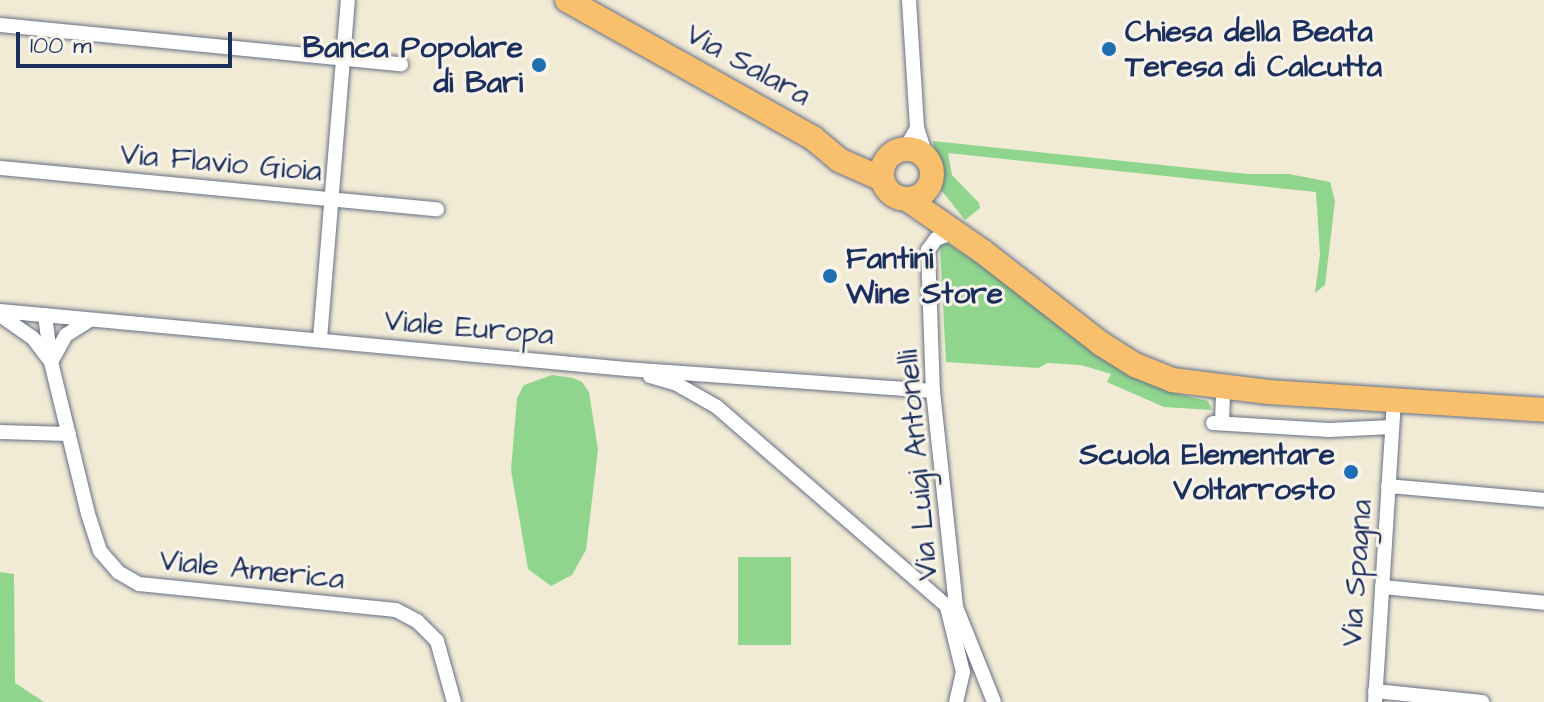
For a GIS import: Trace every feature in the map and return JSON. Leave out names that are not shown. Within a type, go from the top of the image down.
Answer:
[{"type":"main road","name":"Via Salara","points":[[567,0],[813,138],[839,160],[904,154],[891,193],[918,193],[948,226],[1119,356],[1172,380],[1223,388],[1544,410]]},
{"type":"main road","points":[[904,154],[933,173],[918,193]]},
{"type":"street","points":[[320,339],[348,0]]},
{"type":"street","points":[[904,154],[909,0]]},
{"type":"street","points":[[0,25],[401,64]]},
{"type":"street","name":"Via Flavio Gioia","points":[[0,168],[437,209]]},
{"type":"street","name":"Via Luigi Antonelli","points":[[948,226],[928,250],[933,391],[952,607],[994,702]]},
{"type":"street","points":[[0,313],[33,338],[51,362],[66,335],[92,319]]},
{"type":"street","name":"Viale Europa","points":[[0,313],[320,339],[626,369],[933,391]]},
{"type":"street","name":"Viale America","points":[[45,315],[51,362],[93,532],[100,551],[118,572],[139,584],[396,610],[417,621],[437,641],[454,702]]},
{"type":"street","points":[[626,369],[675,383],[717,407],[952,607],[963,672],[956,702]]},
{"type":"street","points":[[1223,388],[1217,423],[1329,430],[1392,427]]},
{"type":"street","name":"Via Spagna","points":[[1375,696],[1394,400]]},
{"type":"street","points":[[0,432],[69,434]]},
{"type":"street","points":[[1388,486],[1544,500]]},
{"type":"street","points":[[1382,587],[1544,603]]},
{"type":"street","points":[[1375,696],[1482,702]]},
{"type":"green space","points":[[933,141],[1248,174],[1289,174],[1330,182],[1335,201],[1325,285],[1315,293],[1320,255],[1316,192],[948,153],[952,175],[979,203],[980,208],[965,220],[941,190]]},
{"type":"green space","points":[[944,241],[1170,392],[1208,401],[1212,410],[1164,407],[1107,382],[1111,374],[1081,365],[1047,363],[1039,368],[946,362],[940,246]]},
{"type":"green space","points":[[552,375],[582,382],[589,392],[598,450],[586,550],[572,575],[551,586],[528,569],[511,470],[517,398],[524,385]]},
{"type":"green space","points":[[738,557],[791,557],[791,645],[738,645]]},
{"type":"green space","points":[[0,572],[14,574],[15,683],[44,702],[0,702]]},
{"type":"place","name":"Chiesa della Beata Teresa di Calcutta","points":[[1109,49]]},
{"type":"place","name":"Banca Popolare di Bari","points":[[539,65]]},
{"type":"place","name":"Fantini Wine Store","points":[[830,276]]},
{"type":"place","name":"Scuola Elementare Voltarrosto","points":[[1351,472]]}]
